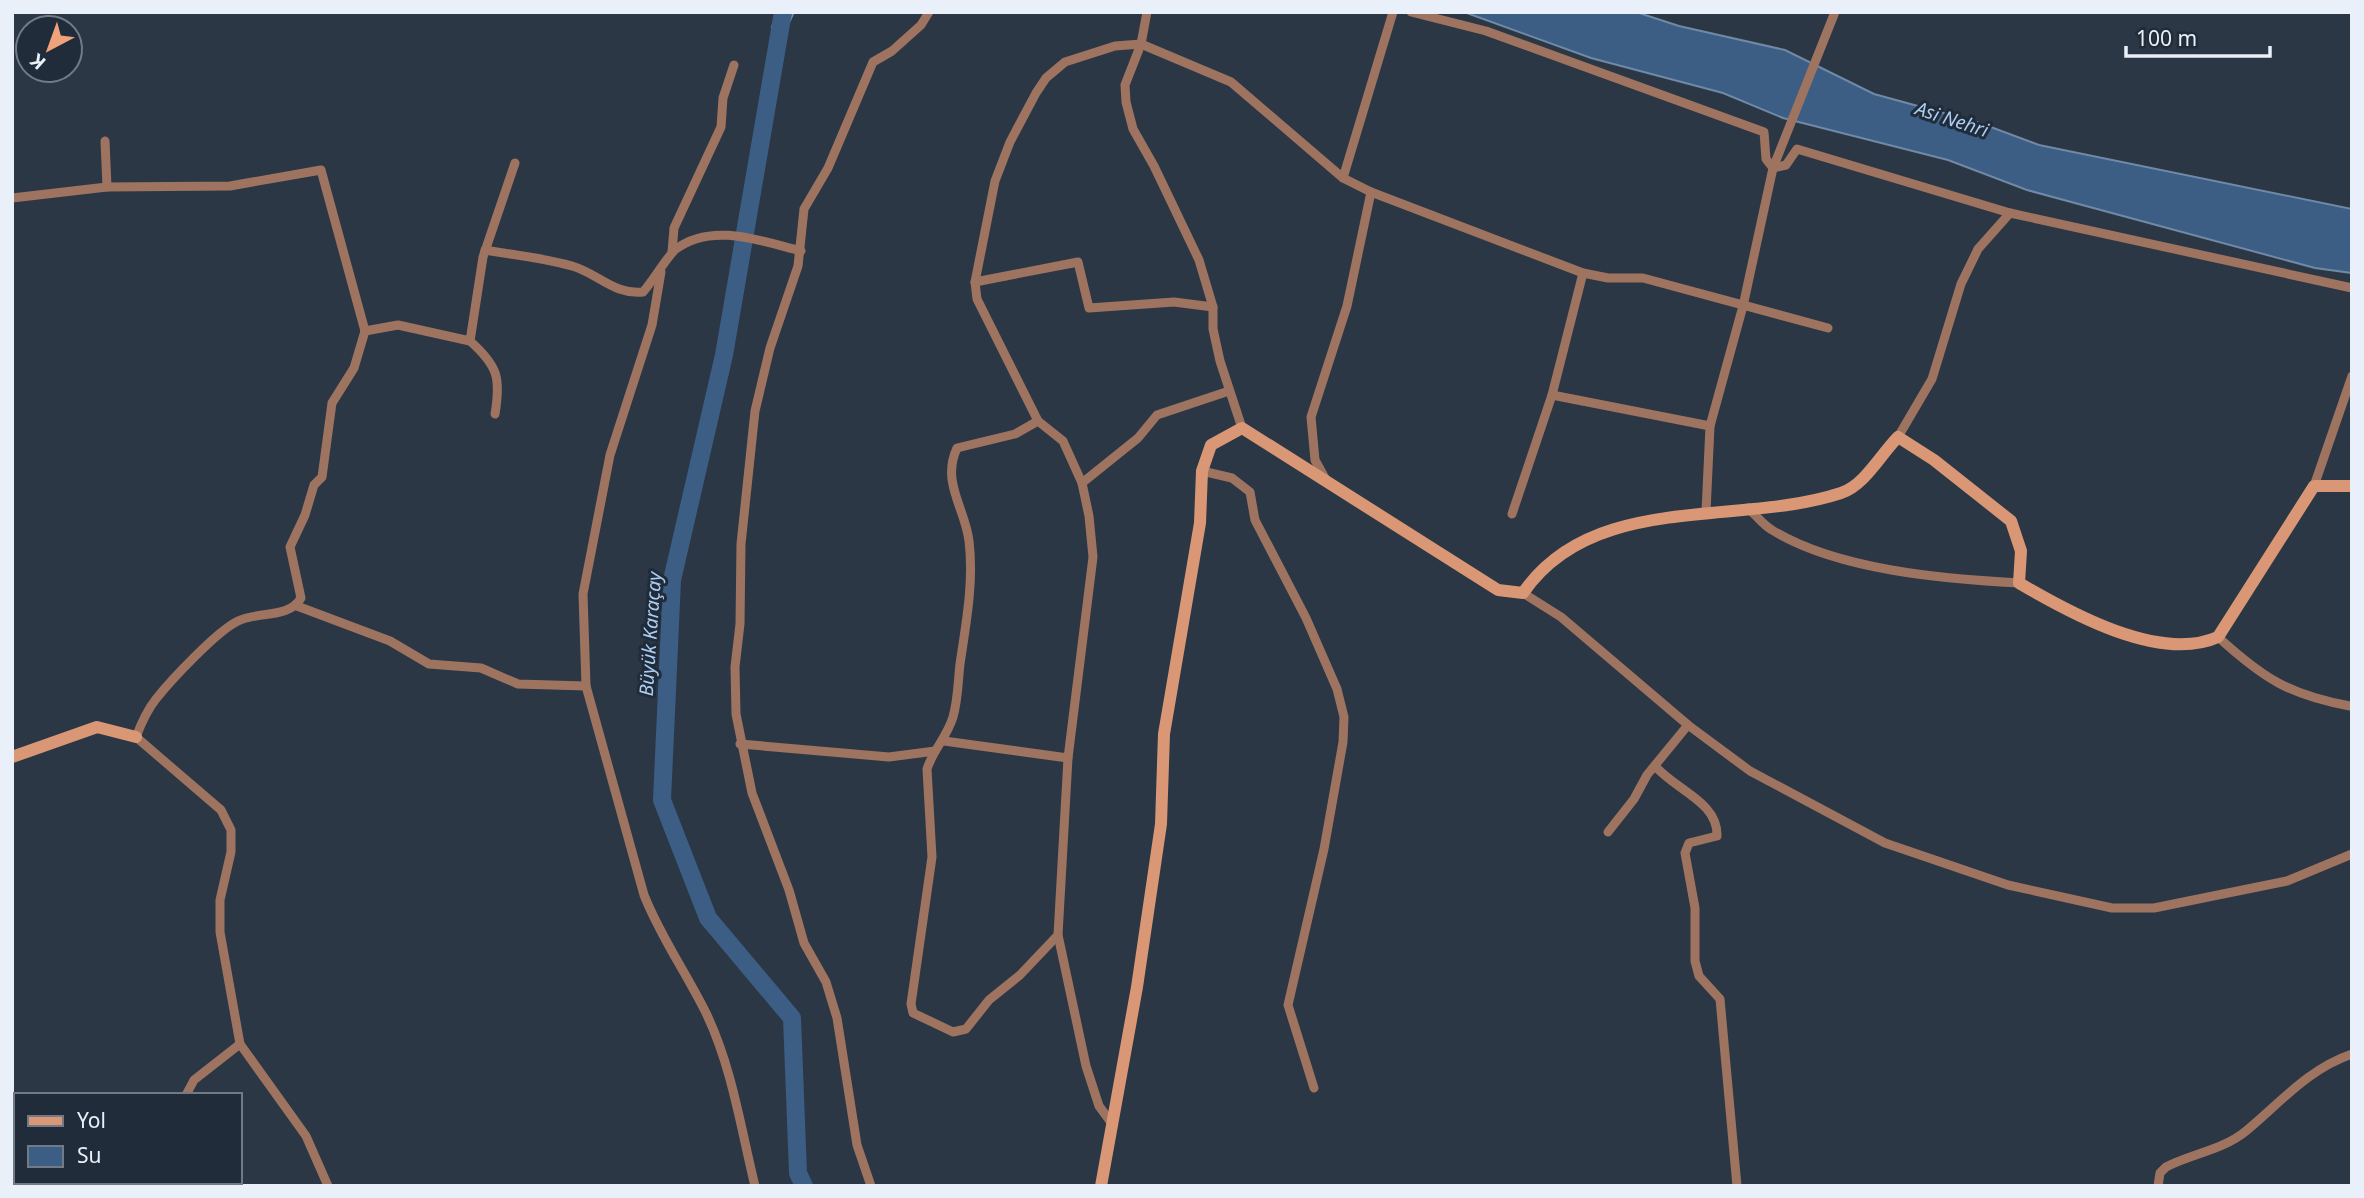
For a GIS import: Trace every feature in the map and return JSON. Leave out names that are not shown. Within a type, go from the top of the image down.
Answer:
[{"type":"street","points":[[871,1186],[857,1145],[837,1018],[826,982],[804,943],[789,890],[752,793],[740,744],[734,667],[740,624],[741,544],[755,411],[770,348],[798,267],[804,209],[828,168],[873,62],[892,51],[921,26],[929,12]]},
{"type":"street","points":[[1147,12],[1141,44],[1125,85],[1133,130],[1154,166],[1199,260],[1213,307],[1213,329],[1242,428],[1498,590],[1523,593],[1561,617],[1688,725],[1750,771],[1885,843],[2008,886],[2112,908],[2154,908],[2287,881],[2352,854]]},
{"type":"street","points":[[1343,178],[1393,12]]},
{"type":"street","points":[[1411,12],[1486,31],[1764,132],[1766,159],[1773,168]]},
{"type":"street","points":[[1706,512],[1710,426],[1744,306],[1773,168],[1835,12]]},
{"type":"street","points":[[1113,1125],[1099,1106],[1086,1066],[1058,935],[1068,758],[1093,557],[1082,483],[1063,441],[1038,421],[977,299],[975,282],[995,181],[1010,142],[1046,78],[1065,62],[1115,46],[1141,44],[1231,82],[1343,178],[1371,192],[1583,273],[1608,278],[1643,278],[1828,328]]},
{"type":"street","points":[[673,252],[674,228],[721,127],[723,97],[734,65]]},
{"type":"street","points":[[106,141],[107,187]]},
{"type":"street","points":[[1773,168],[1786,165],[1797,149],[2010,213],[2352,288]]},
{"type":"street","points":[[470,341],[476,288],[485,250],[515,163]]},
{"type":"street","points":[[12,198],[107,187],[230,186],[321,170],[365,331],[354,368],[332,403],[322,477],[314,485],[305,515],[290,547],[301,598],[296,606],[281,613],[256,614],[226,628],[155,700],[136,737]]},
{"type":"street","points":[[1326,480],[1315,460],[1311,417],[1347,306],[1371,192]]},
{"type":"street","points":[[1523,593],[1533,578],[1557,558],[1594,536],[1644,522],[1841,493],[1864,477],[1898,437],[1932,379],[1961,284],[1978,249],[2010,213]]},
{"type":"street","points":[[485,250],[570,265],[589,272],[611,288],[631,293],[643,292],[661,272],[673,252],[700,236],[725,235],[801,251]]},
{"type":"street","points":[[975,282],[1078,262],[1089,308],[1174,302],[1213,307]]},
{"type":"street","points":[[661,272],[652,325],[610,455],[583,594],[586,687],[644,895],[656,927],[707,1014],[724,1059],[755,1186]]},
{"type":"street","points":[[1512,514],[1552,395],[1583,273]]},
{"type":"street","points":[[365,331],[398,325],[470,341],[497,374],[495,414]]},
{"type":"street","points":[[1748,508],[1769,528],[1789,539],[1857,561],[1937,577],[2019,583],[2092,621],[2150,641],[2201,645],[2218,637],[2314,486],[2352,376]]},
{"type":"street","points":[[1082,483],[1138,438],[1157,415],[1229,391]]},
{"type":"street","points":[[1552,395],[1710,426]]},
{"type":"street","points":[[1038,421],[1015,434],[957,448],[951,460],[955,500],[969,538],[971,580],[954,714],[944,741],[935,751],[927,769],[932,857],[911,1004],[913,1013],[953,1031],[966,1028],[989,1000],[1020,975],[1058,935]]},
{"type":"street","points":[[1101,1186],[1161,824],[1164,734],[1200,523],[1202,471],[1211,445],[1242,428]]},
{"type":"street","points":[[1898,437],[1934,460],[2011,521],[2021,551],[2019,583]]},
{"type":"street","points":[[1202,471],[1233,478],[1250,492],[1255,520],[1306,618],[1337,689],[1344,717],[1343,742],[1324,849],[1288,1006],[1292,1028],[1314,1088]]},
{"type":"street","points":[[2314,486],[2352,486]]},
{"type":"street","points":[[296,606],[390,640],[429,664],[481,668],[518,684],[586,687]]},
{"type":"street","points":[[2218,637],[2286,690],[2306,698],[2350,706]]},
{"type":"street","points":[[1608,832],[1688,725]]},
{"type":"street","points":[[12,757],[97,727],[136,737],[221,810],[231,830],[230,852],[220,900],[220,932],[240,1044],[306,1136],[328,1186]]},
{"type":"street","points":[[944,741],[1068,758]]},
{"type":"street","points":[[740,744],[889,757],[935,751]]},
{"type":"street","points":[[1655,766],[1684,793],[1706,806],[1718,823],[1717,836],[1689,843],[1685,853],[1695,908],[1695,961],[1699,976],[1720,999],[1737,1186]]},
{"type":"street","points":[[187,1093],[194,1080],[240,1044]]},
{"type":"street","points":[[2158,1186],[2160,1173],[2166,1167],[2219,1146],[2245,1132],[2288,1093],[2333,1062],[2352,1054]]},
{"type":"water","points":[[777,12],[794,12],[787,27],[772,27]]},
{"type":"water","name":"Asi Nehri","points":[[1464,12],[1636,12],[1679,26],[1785,50],[1874,94],[1980,123],[2039,145],[2352,209],[2352,273],[2315,268],[2027,190],[1948,160],[1783,118],[1723,93],[1591,58]]},
{"type":"waterway","name":"Büyük Karaçay","points":[[783,12],[724,355],[672,580],[662,800],[708,918],[792,1018],[798,1173],[804,1186]]}]
